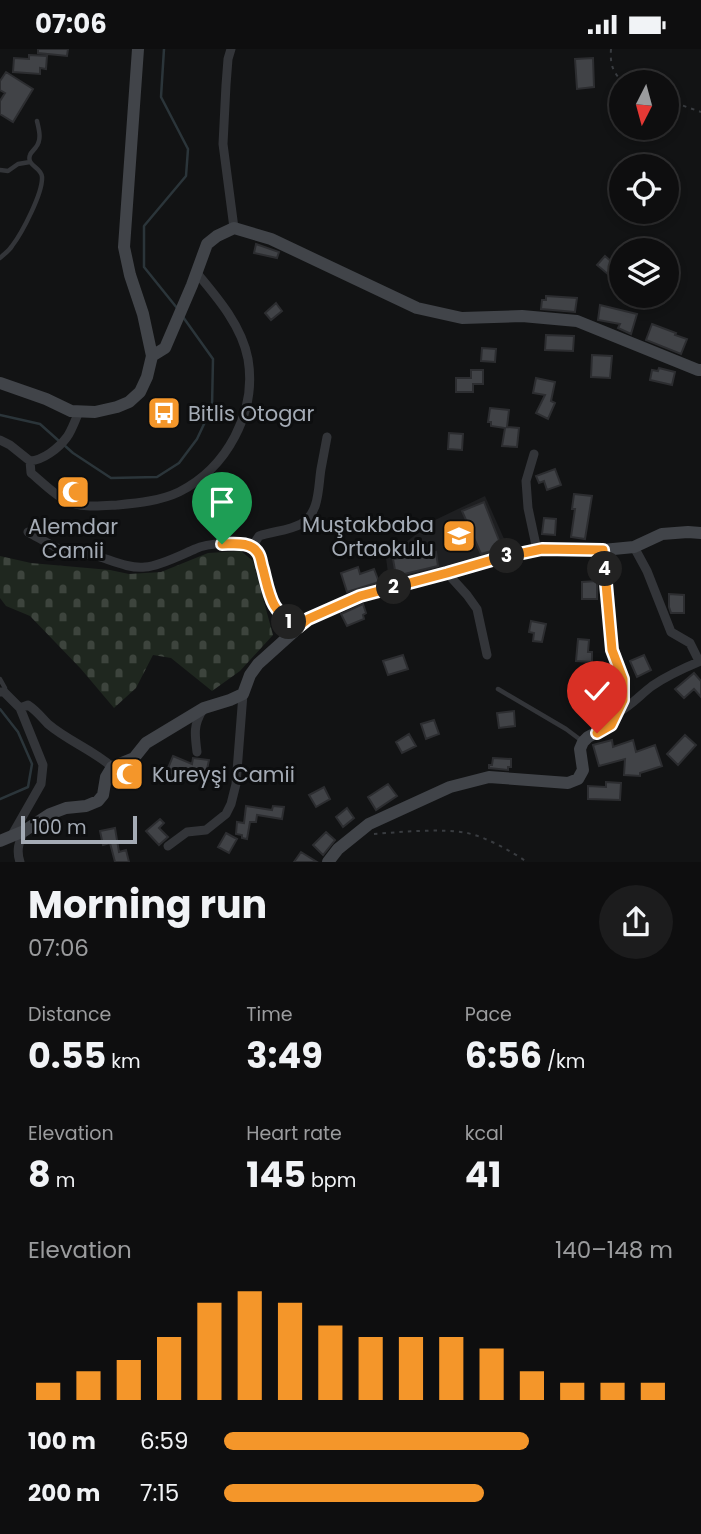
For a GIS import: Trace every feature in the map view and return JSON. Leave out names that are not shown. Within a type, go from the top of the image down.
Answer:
[{"type":"street","points":[[0,383],[71,411],[95,412],[129,402],[140,392],[147,377],[152,356],[124,247],[138,49]]},
{"type":"street","points":[[231,49],[228,59],[223,144],[234,228]]},
{"type":"street","points":[[152,356],[165,348],[207,244],[216,236],[234,228],[271,239],[417,308],[462,317],[522,316],[577,321],[701,370]]},
{"type":"street","points":[[30,461],[31,473],[56,493],[69,502],[89,506],[145,502],[177,493],[198,481],[220,459],[238,433],[247,408],[248,358],[241,334],[216,296],[194,279]]},
{"type":"street","points":[[0,440],[30,461],[39,460],[67,437],[79,412]]},
{"type":"street","points":[[252,547],[259,536],[289,530],[310,516],[317,500],[327,437]]},
{"type":"street","points":[[534,454],[526,481],[528,508],[537,550]]},
{"type":"street","points":[[28,532],[63,551],[145,567],[183,556],[197,548],[232,544],[252,547],[258,553],[268,591],[277,611],[298,627]]},
{"type":"street","points":[[168,846],[187,832],[206,829],[226,814],[232,804],[236,784],[243,694],[250,675],[258,664],[308,619],[360,596],[499,558],[537,550],[634,547],[662,534],[701,533]]},
{"type":"street","points":[[617,713],[628,708],[651,687],[700,661],[690,643],[671,632],[648,571],[634,547]]},
{"type":"street","points":[[328,862],[338,849],[369,824],[450,787],[489,777],[568,783],[578,779],[583,770],[580,749],[583,742],[611,725],[623,700],[623,679],[612,650],[603,550]]},
{"type":"street","points":[[447,573],[477,609],[487,655]]},
{"type":"street","points":[[2,692],[20,708],[43,765],[41,785],[5,839]]},
{"type":"street","points":[[5,839],[66,807],[86,806],[98,801],[103,795],[106,777],[112,767],[134,758],[146,743],[204,708],[243,694]]},
{"type":"street","points":[[20,708],[28,705],[38,711],[48,723],[112,767]]},
{"type":"street","points":[[197,752],[196,722],[204,708]]},
{"type":"street","points":[[20,862],[18,844],[24,831]]},
{"type":"lane","points":[[30,162],[31,152],[40,141],[37,121]]},
{"type":"lane","points":[[0,170],[8,171],[18,164],[30,162],[42,175],[39,197],[11,248],[0,258]]},
{"type":"lane","points":[[0,679],[5,688],[2,692]]},
{"type":"lane","points":[[498,689],[583,742]]},
{"type":"path","points":[[611,49],[614,70]]},
{"type":"path","points":[[679,104],[701,112]]},
{"type":"path","points":[[360,831],[364,834],[446,831],[466,833],[527,862]]},
{"type":"shaded area","name":"Muştakbaba Ortaokulu","points":[[485,496],[509,550],[441,572],[389,581],[386,558],[433,521]]},
{"type":"green space","points":[[241,551],[253,561],[273,635],[240,671],[212,691],[171,658],[153,655],[136,688],[114,708],[30,616],[6,606],[0,598],[0,556],[31,563],[129,574],[161,572],[208,553]]},
{"type":"building","points":[[38,49],[68,49],[67,56],[38,53]]},
{"type":"building","points":[[29,55],[47,56],[46,69],[40,68],[40,74],[13,72],[14,58],[29,59]]},
{"type":"building","points":[[593,58],[594,87],[577,89],[575,59]]},
{"type":"building","points":[[6,72],[33,89],[13,122],[0,114],[0,101],[5,93],[0,90],[0,81]]},
{"type":"building","points":[[256,244],[279,252],[277,258],[254,253]]},
{"type":"building","points":[[605,256],[609,260],[609,275],[597,265]]},
{"type":"building","points":[[546,296],[577,298],[575,312],[541,309],[542,300],[546,300]]},
{"type":"building","points":[[276,303],[282,311],[271,320],[265,313]]},
{"type":"building","points":[[600,305],[637,314],[631,334],[618,328],[620,324],[598,320]]},
{"type":"building","points":[[652,324],[687,339],[681,354],[646,340]]},
{"type":"building","points":[[546,335],[574,336],[573,351],[545,350]]},
{"type":"building","points":[[482,348],[496,349],[495,362],[481,361]]},
{"type":"building","points":[[592,355],[612,356],[610,378],[591,377]]},
{"type":"building","points":[[659,368],[675,372],[672,385],[650,380],[652,370],[658,371]]},
{"type":"building","points":[[471,370],[483,370],[483,384],[473,384],[473,392],[456,392],[456,378],[471,378]]},
{"type":"building","points":[[536,378],[555,382],[551,401],[555,403],[548,419],[536,413],[545,395],[533,393]]},
{"type":"building","points":[[490,408],[509,410],[507,427],[519,428],[517,447],[502,446],[505,428],[491,426],[491,422],[488,422]]},
{"type":"building","points":[[449,433],[463,434],[462,450],[448,449]]},
{"type":"building","points":[[555,469],[561,485],[547,490],[544,481],[539,483],[536,476]]},
{"type":"building","name":"Alemdar Camii","points":[[66,482],[85,493],[82,498],[62,490]]},
{"type":"building","points":[[574,494],[592,496],[585,539],[571,537]]},
{"type":"building","points":[[484,502],[502,548],[481,554],[462,511]]},
{"type":"building","points":[[544,518],[556,519],[555,535],[542,534]]},
{"type":"building","points":[[436,552],[438,566],[396,576],[393,559]]},
{"type":"building","points":[[358,567],[360,574],[374,569],[379,582],[347,592],[341,573]]},
{"type":"building","points":[[597,581],[597,599],[582,599],[582,582]]},
{"type":"building","points":[[669,594],[684,595],[684,613],[671,613]]},
{"type":"building","points":[[363,604],[366,613],[363,615],[364,619],[347,626],[341,614]]},
{"type":"building","points":[[531,621],[546,624],[542,642],[533,641],[534,633],[529,632]]},
{"type":"building","points":[[578,639],[589,640],[588,652],[592,652],[592,662],[576,661]]},
{"type":"building","points":[[403,655],[408,669],[388,675],[383,661]]},
{"type":"building","points":[[644,655],[651,670],[637,677],[630,661]]},
{"type":"building","points":[[694,673],[701,681],[701,697],[694,689],[684,698],[675,689]]},
{"type":"building","points":[[612,674],[614,690],[601,691],[600,675]]},
{"type":"building","points":[[602,701],[606,715],[591,719],[587,706]]},
{"type":"building","points":[[514,711],[515,726],[499,728],[497,713]]},
{"type":"building","points":[[434,720],[439,734],[426,739],[421,724]]},
{"type":"building","points":[[409,734],[416,746],[402,753],[396,742]]},
{"type":"building","points":[[685,735],[696,745],[678,765],[667,754]]},
{"type":"building","points":[[612,740],[613,747],[633,740],[636,752],[655,745],[662,766],[640,773],[640,776],[624,775],[625,759],[599,766],[593,745]]},
{"type":"building","points":[[173,756],[192,764],[193,758],[209,760],[205,779],[181,774],[179,778],[166,773]]},
{"type":"building","points":[[493,758],[511,759],[511,767],[508,767],[508,770],[489,768]]},
{"type":"building","name":"Kureyşi Camii","points":[[135,767],[136,780],[119,781],[119,774]]},
{"type":"building","points":[[606,782],[621,783],[620,800],[588,799],[588,786],[606,787]]},
{"type":"building","points":[[388,784],[397,796],[376,810],[368,797]]},
{"type":"building","points":[[324,787],[330,799],[316,807],[309,795]]},
{"type":"building","points":[[246,806],[272,810],[273,806],[284,807],[282,819],[257,815],[256,822],[250,822],[247,839],[242,838],[242,835],[236,834],[237,822],[244,823]]},
{"type":"building","points":[[347,808],[354,818],[343,827],[336,817]]},
{"type":"building","points":[[160,819],[164,823],[159,828],[168,837],[159,845],[146,831]]},
{"type":"building","points":[[115,828],[119,852],[126,850],[129,862],[115,862],[110,843],[103,845],[100,831]]},
{"type":"building","points":[[326,832],[335,840],[323,855],[313,845]]},
{"type":"building","points":[[226,833],[237,839],[229,853],[218,847]]},
{"type":"building","points":[[301,852],[317,862],[294,862]]},
{"type":"waterway","points":[[164,49],[161,97],[188,149],[186,176],[144,226],[144,267],[177,308]]},
{"type":"waterway","points":[[64,445],[111,478],[157,477],[179,463],[197,439],[212,407],[213,359],[183,317]]},
{"type":"waterway","points":[[0,415],[40,424],[59,441]]},
{"type":"waterway","points":[[0,709],[18,732],[32,764],[28,787],[0,799]]},
{"type":"place","name":"Bitlis Otogar","points":[[164,413]]},
{"type":"place","name":"Alemdar Camii","points":[[73,492]]},
{"type":"place","name":"Muştakbaba Ortaokulu","points":[[459,536]]},
{"type":"place","name":"Kureyşi Camii","points":[[127,774]]},
{"type":"route","points":[[222,544],[241,544],[252,547],[258,553],[268,591],[277,611],[298,627],[308,619],[360,596],[499,558],[542,549],[603,550],[612,650],[623,679],[623,700],[611,725],[597,733]]}]
